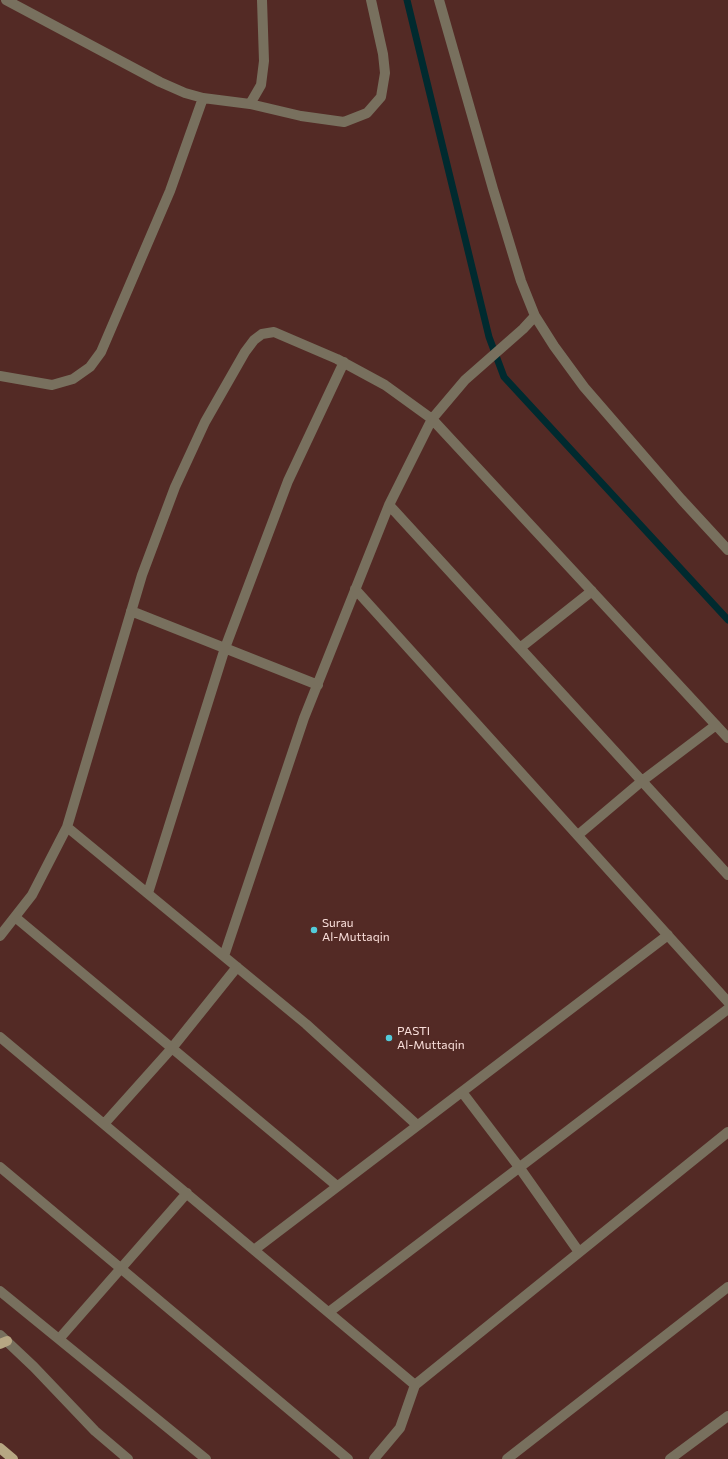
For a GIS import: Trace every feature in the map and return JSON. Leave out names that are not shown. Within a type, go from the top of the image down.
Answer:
[{"type":"main road","points":[[0,1448],[13,1459]]},
{"type":"street","points":[[6,0],[160,82],[185,93],[203,98],[250,104],[301,116],[344,122],[367,113],[381,97],[385,73],[383,54],[371,0]]},
{"type":"street","points":[[250,104],[261,85],[264,61],[262,0]]},
{"type":"street","points":[[440,0],[493,189],[521,281],[535,316],[554,346],[584,387],[681,499],[728,550]]},
{"type":"street","points":[[0,376],[52,385],[73,379],[90,367],[102,352],[170,191],[203,98]]},
{"type":"street","points":[[224,956],[304,718],[389,505],[432,419],[465,380],[535,316]]},
{"type":"street","points":[[0,936],[32,895],[66,827],[142,575],[175,487],[205,422],[245,352],[254,340],[262,334],[274,332],[344,362],[385,385],[432,419],[728,738]]},
{"type":"street","points":[[148,893],[225,648],[288,482],[344,362]]},
{"type":"street","points":[[389,505],[728,875]]},
{"type":"street","points":[[355,589],[728,1002]]},
{"type":"street","points":[[520,648],[592,591]]},
{"type":"street","points":[[131,611],[318,685]]},
{"type":"street","points":[[578,835],[642,781],[716,725]]},
{"type":"street","points":[[66,827],[306,1024],[417,1126]]},
{"type":"street","points":[[15,917],[337,1186]]},
{"type":"street","points":[[254,1250],[668,935]]},
{"type":"street","points":[[104,1124],[172,1048],[237,967]]},
{"type":"street","points":[[329,1312],[728,1009]]},
{"type":"street","points":[[0,1037],[415,1385]]},
{"type":"street","points":[[462,1092],[579,1252]]},
{"type":"street","points":[[374,1459],[400,1428],[415,1385],[728,1132]]},
{"type":"street","points":[[0,1167],[348,1459]]},
{"type":"street","points":[[60,1339],[187,1193]]},
{"type":"street","points":[[507,1459],[728,1287]]},
{"type":"street","points":[[0,1291],[206,1459]]},
{"type":"street","points":[[2,1340],[34,1367],[95,1431],[128,1459]]},
{"type":"street","points":[[670,1459],[728,1416]]},
{"type":"waterway","points":[[407,0],[489,337],[504,377],[728,620]]},
{"type":"place","name":"Surau Al-Muttaqin","points":[[314,930]]},
{"type":"place","name":"PASTI Al-Muttaqin","points":[[389,1038]]}]
